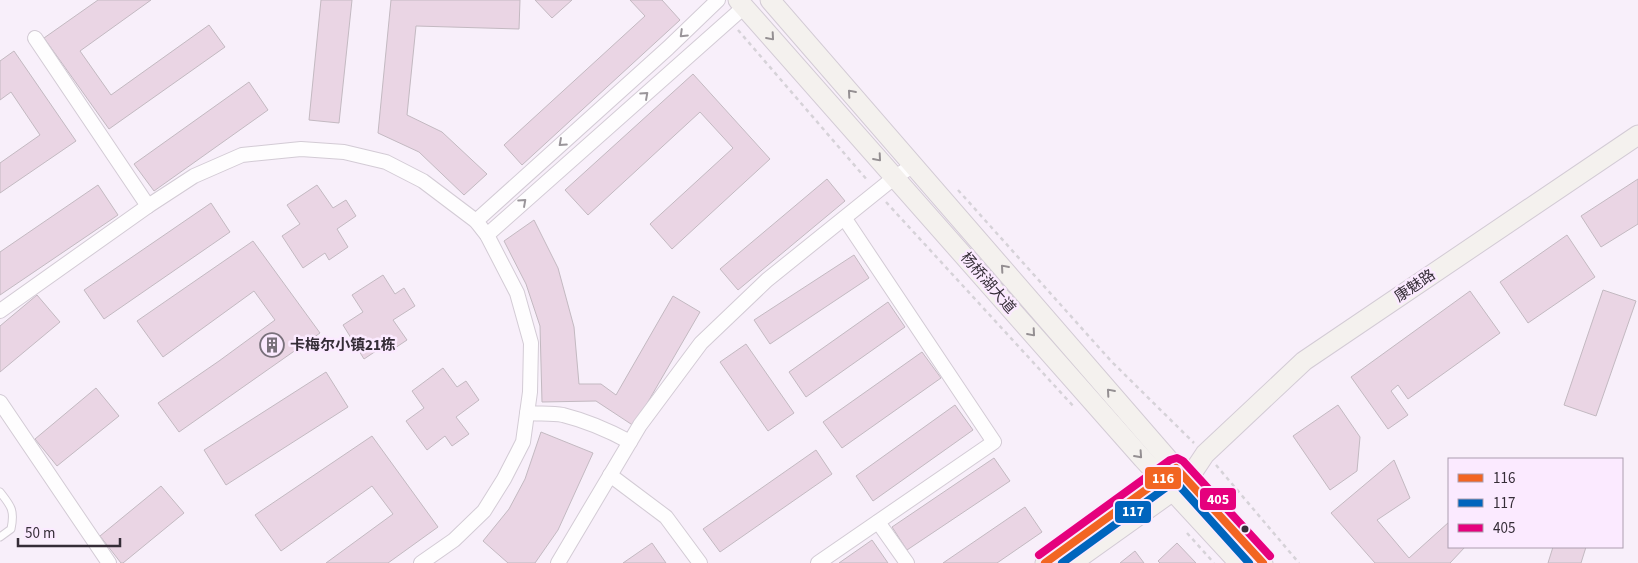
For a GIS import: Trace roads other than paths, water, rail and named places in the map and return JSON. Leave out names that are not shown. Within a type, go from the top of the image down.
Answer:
[{"type":"main road","name":"杨桥湖大道","points":[[770,0],[914,165],[1175,480],[1239,563]]},
{"type":"main road","name":"杨桥湖大道","points":[[741,3],[1143,459],[1175,480],[1263,563]]},
{"type":"main road","name":"康魅路","points":[[1175,480],[1304,361],[1638,135]]},
{"type":"main road","points":[[1045,563],[1175,480]]},
{"type":"main road","points":[[1072,563],[1175,480]]},
{"type":"street","points":[[476,221],[668,48],[718,0]]},
{"type":"street","points":[[487,235],[729,20],[741,3]]},
{"type":"street","points":[[35,38],[148,206]]},
{"type":"street","points":[[0,311],[148,206],[194,176],[242,155],[301,149],[344,152],[386,162],[423,181],[476,221],[487,235],[517,293],[532,343],[530,392],[522,442],[504,479],[484,510],[454,540],[421,563]]},
{"type":"street","points":[[558,563],[640,425],[702,343],[767,280],[914,165]]},
{"type":"street","points":[[818,563],[994,442],[845,218]]},
{"type":"street","points":[[0,402],[109,563]]},
{"type":"street","points":[[527,413],[561,415],[610,431],[630,442]]},
{"type":"street","points":[[610,475],[666,518],[700,563]]},
{"type":"street","points":[[878,522],[907,563]]},
{"type":"lane","points":[[0,492],[13,509],[14,520],[12,529],[0,537]]},
{"type":"place","name":"卡梅尔小镇21栋","points":[[272,345]]}]
